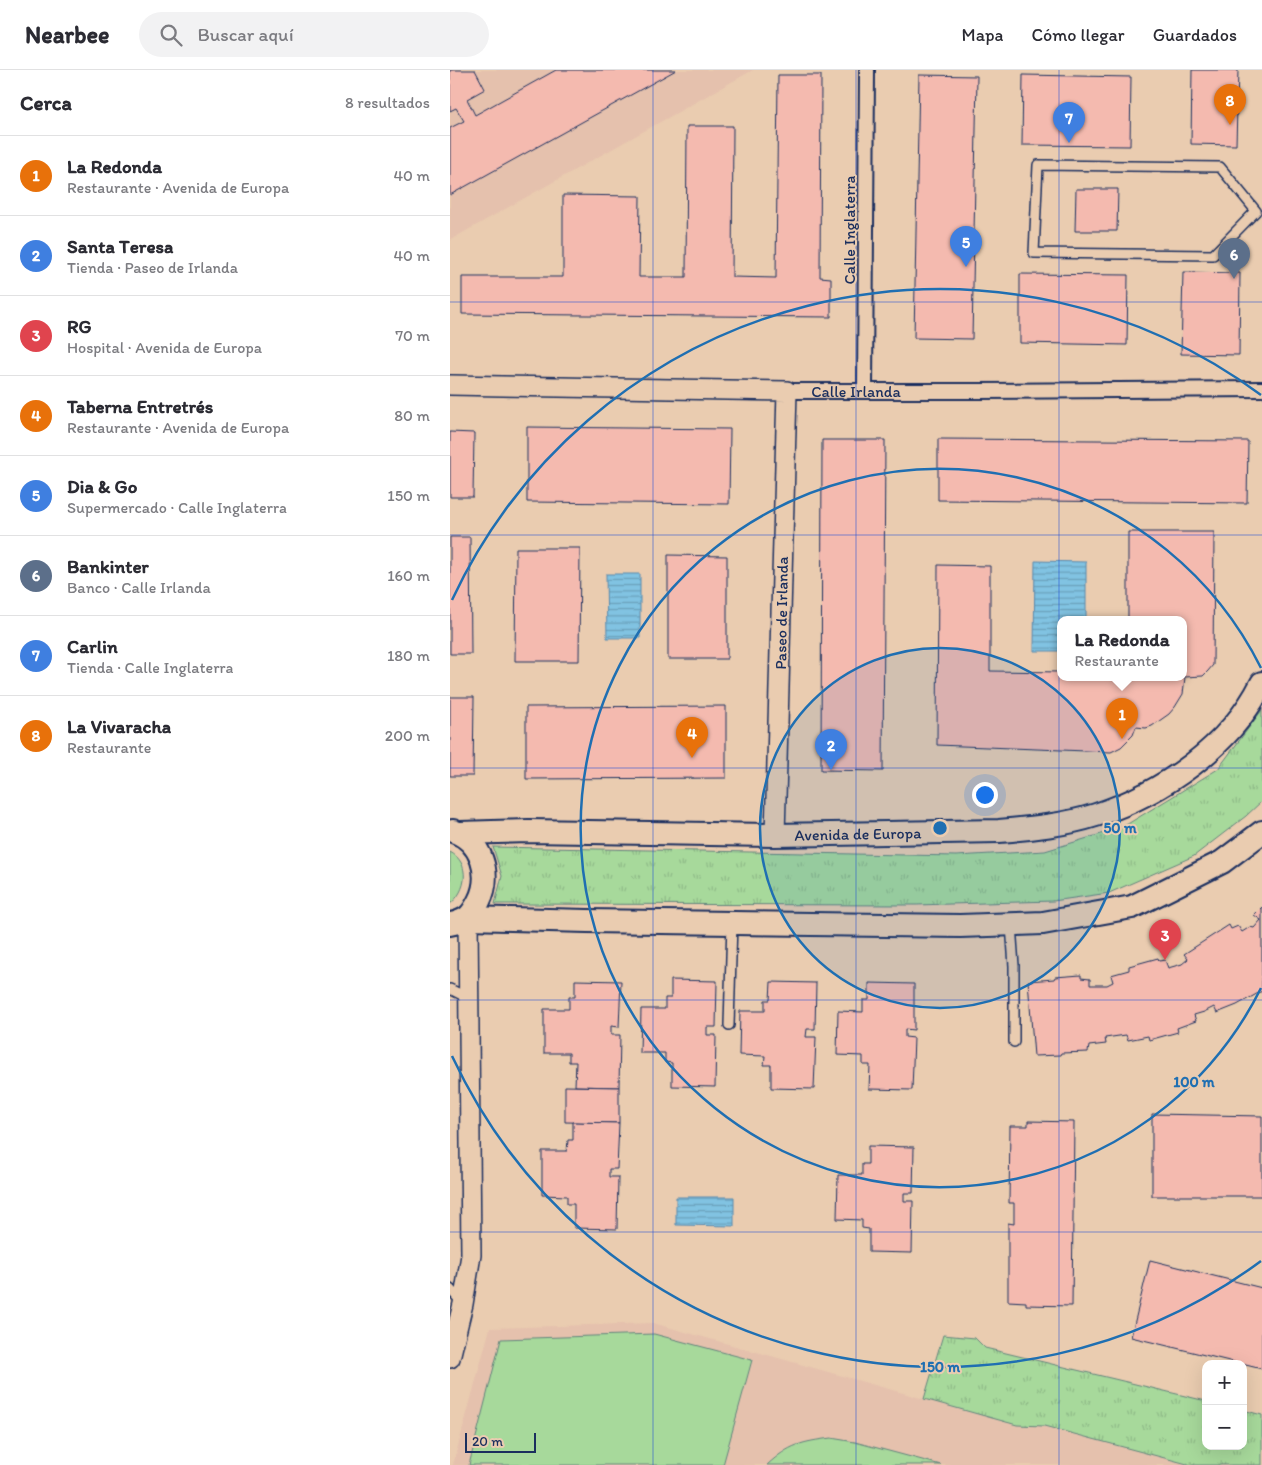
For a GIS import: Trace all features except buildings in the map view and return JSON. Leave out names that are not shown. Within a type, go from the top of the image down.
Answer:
[{"type":"street","name":"Calle Inglaterra","points":[[865,390],[867,70]]},
{"type":"street","name":"Calle Irlanda","points":[[450,385],[988,391],[1262,389]]},
{"type":"street","name":"Paseo de Irlanda","points":[[775,834],[787,390]]},
{"type":"street","name":"Avenida de Europa","points":[[455,831],[775,834],[999,831],[1069,822],[1096,815],[1131,802],[1168,781],[1191,765],[1217,743],[1238,719],[1257,694],[1262,684]]},
{"type":"street","points":[[455,831],[474,845],[483,861],[486,880],[476,908],[459,921]]},
{"type":"street","points":[[459,921],[732,922],[960,926],[1043,923],[1132,907],[1222,862],[1262,832]]},
{"type":"street","points":[[450,1358],[463,1304],[471,1255],[468,998],[459,921]]},
{"type":"lane","points":[[1038,165],[1220,167],[1259,211],[1213,255],[1034,253],[1038,165]]},
{"type":"lane","points":[[729,1025],[732,922]]},
{"type":"lane","points":[[1011,924],[1014,966],[1014,1042]]},
{"type":"lane","points":[[450,989],[468,998]]},
{"type":"lane","points":[[450,1289],[463,1304]]},
{"type":"shaded area","points":[[450,70],[753,70],[450,240]]},
{"type":"shaded area","points":[[653,1323],[1017,1425],[1044,1426],[1191,1465],[453,1465],[490,1328]]},
{"type":"green space","points":[[1262,710],[1262,801],[1246,816],[1194,856],[1109,893],[1053,901],[916,905],[495,904],[502,876],[493,847],[956,856],[1045,851],[1121,828],[1218,769]]},
{"type":"green space","points":[[450,852],[461,863],[464,877],[460,892],[450,904]]},
{"type":"green space","points":[[654,1334],[752,1360],[723,1465],[469,1465],[501,1339]]},
{"type":"green space","points":[[943,1335],[975,1338],[985,1348],[1202,1400],[1202,1450],[1247,1450],[1247,1411],[1262,1415],[1262,1465],[1191,1465],[1044,1426],[1017,1425],[924,1399]]},
{"type":"green space","points":[[831,1438],[855,1442],[941,1465],[767,1465],[783,1452],[797,1445]]},
{"type":"water","points":[[1035,561],[1086,562],[1086,616],[1057,616],[1057,651],[1034,651]]},
{"type":"water","points":[[606,574],[640,574],[640,638],[607,638]]},
{"type":"water","points":[[676,1197],[734,1197],[734,1226],[676,1225]]},
{"type":"place","name":"La Vivaracha","points":[[1230,125]]},
{"type":"place","name":"Carlin","points":[[1069,143]]},
{"type":"place","name":"Dia & Go","points":[[966,267]]},
{"type":"place","name":"Bankinter","points":[[1234,279]]},
{"type":"place","name":"La Redonda","points":[[1122,739]]},
{"type":"place","name":"Taberna Entretrés","points":[[692,758]]},
{"type":"place","name":"Santa Teresa","points":[[831,770]]},
{"type":"place","name":"RG","points":[[1165,960]]}]
